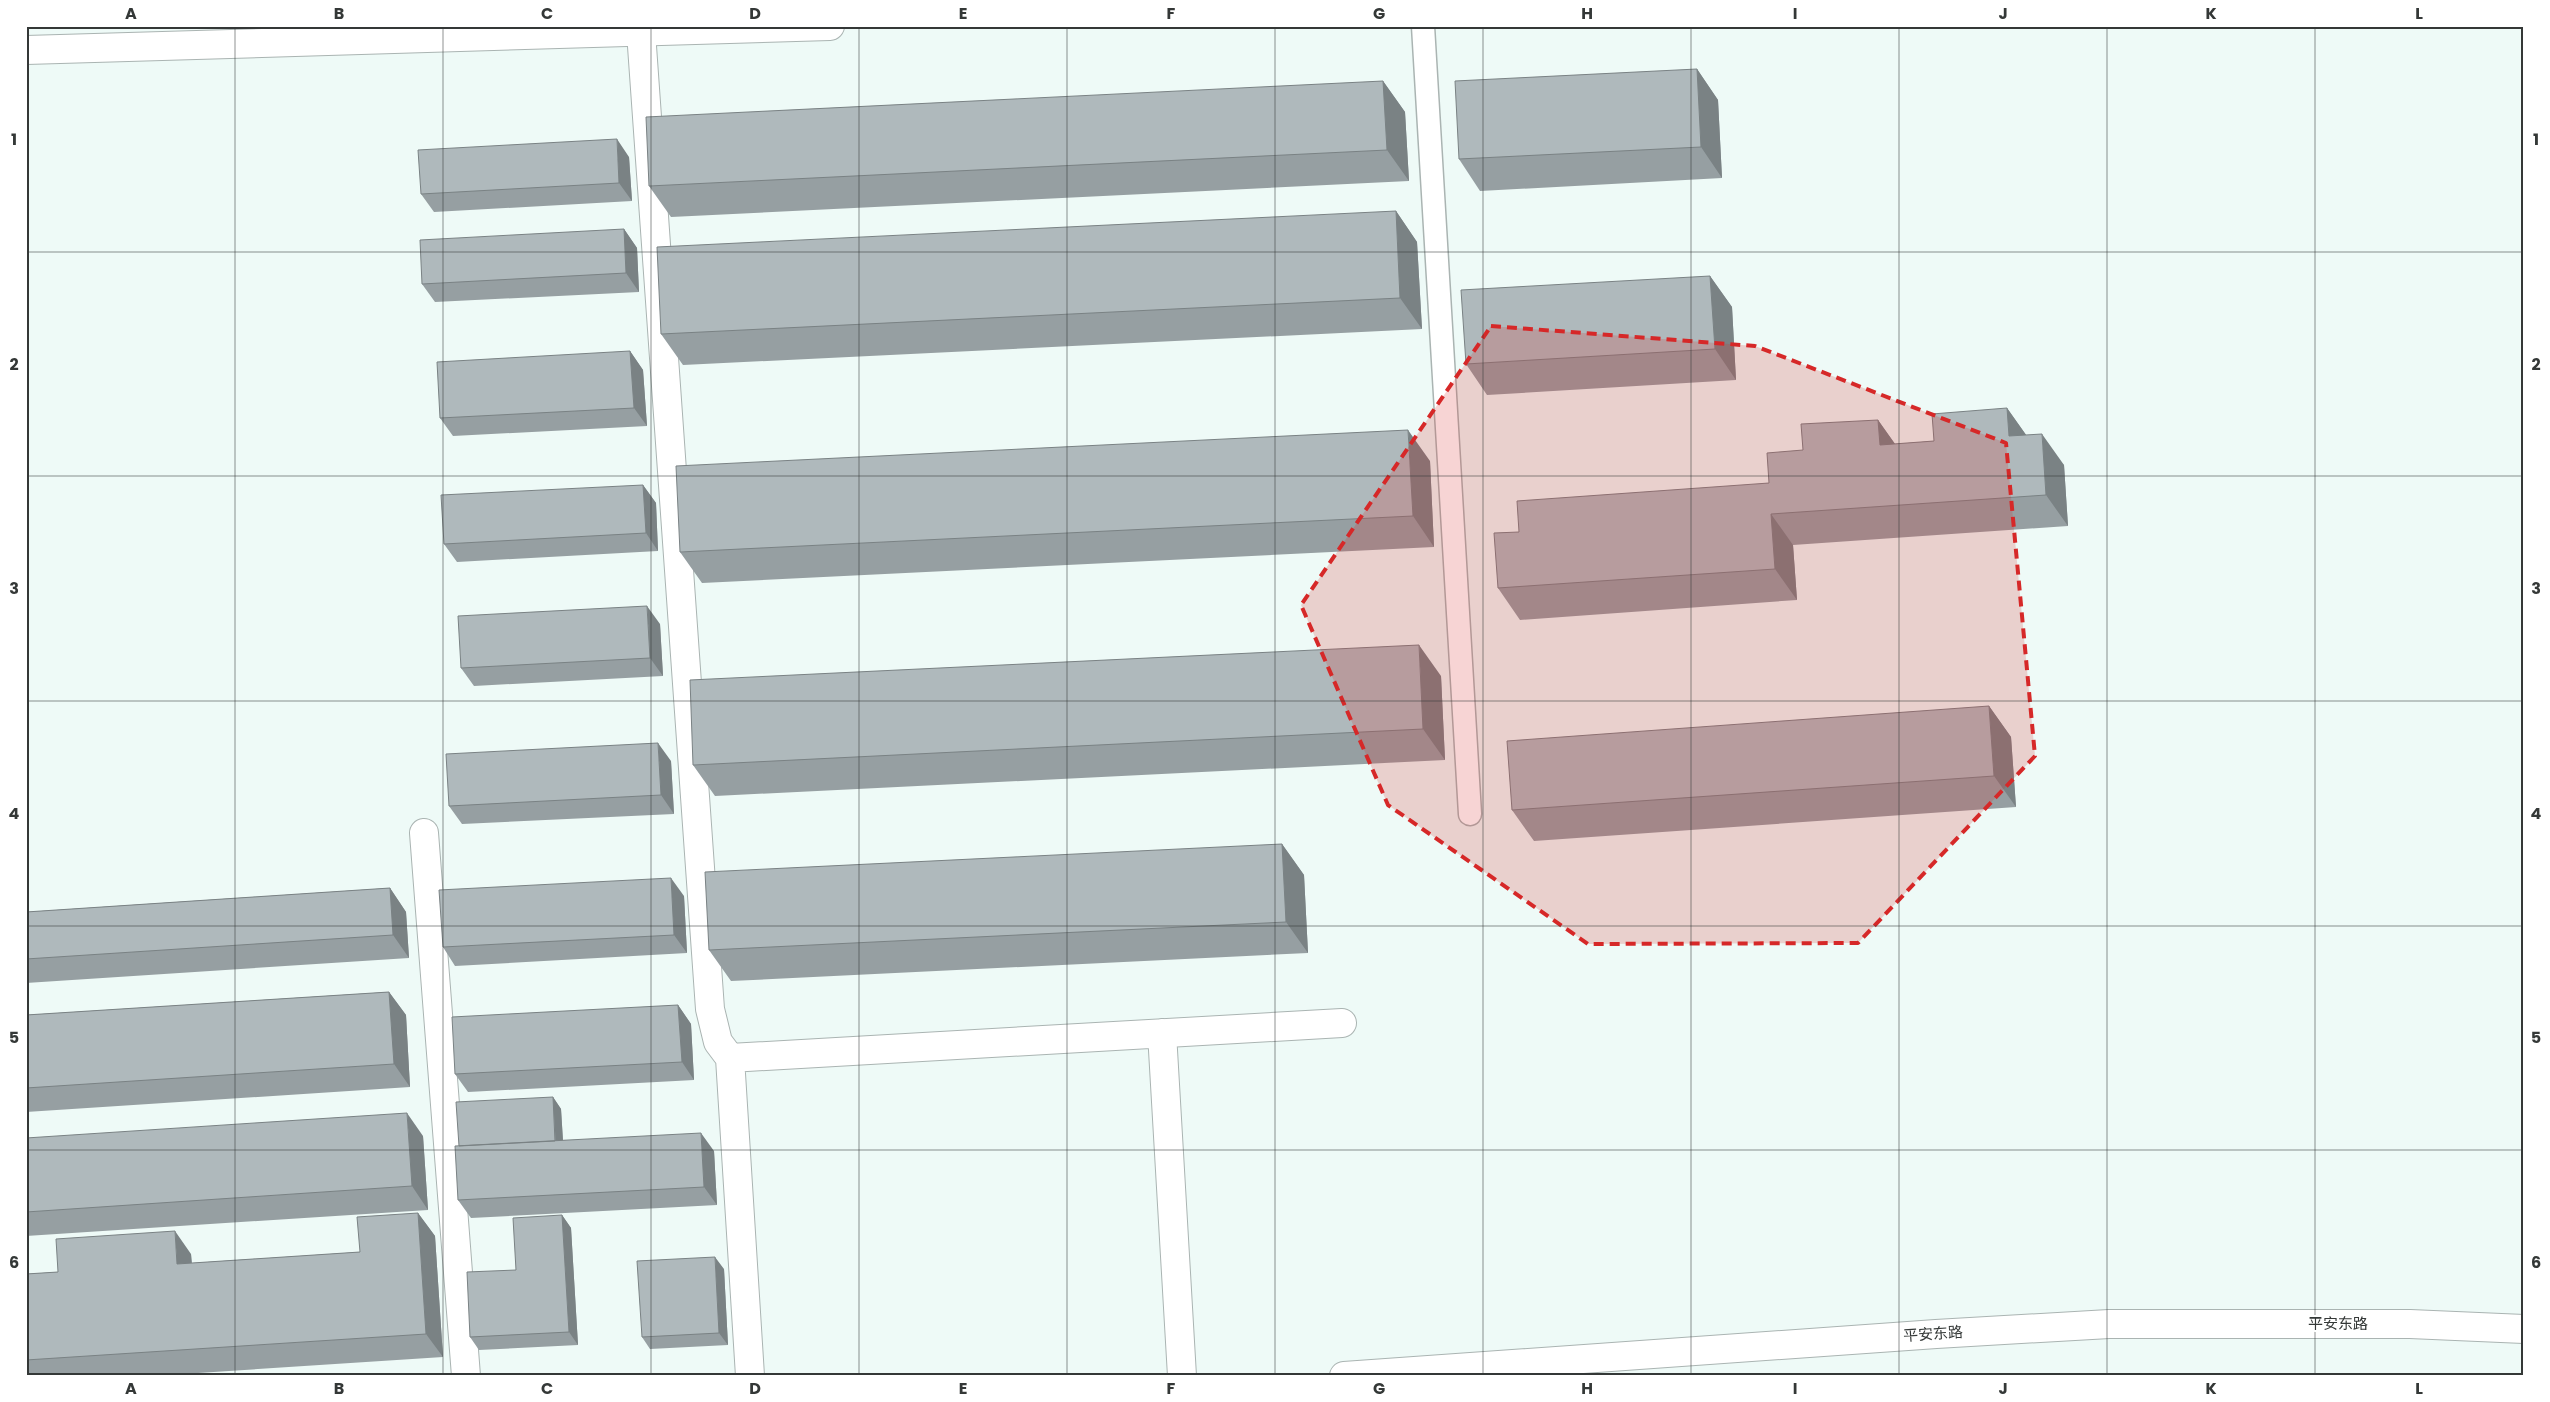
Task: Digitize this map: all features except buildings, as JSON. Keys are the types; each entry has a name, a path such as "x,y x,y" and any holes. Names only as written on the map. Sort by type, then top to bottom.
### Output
{"street":[{"path":"26,50 830,26"},
{"path":"642,32 710,1009 718,1042 730,1058 750,1376"},
{"path":"424,833 466,1376"},
{"path":"730,1058 1342,1023"},
{"path":"1162,1033 1182,1376"},
{"name":"平安东路","path":"1344,1376 1936,1334 2109,1324 2410,1324 2524,1329"}],"lane":[{"path":"1424,26 1470,814"}],"highlighted area":[{"path":"1491,326 1755,346 2006,443 2035,756 1858,943 1588,944 1388,805 1301,605"}]}
